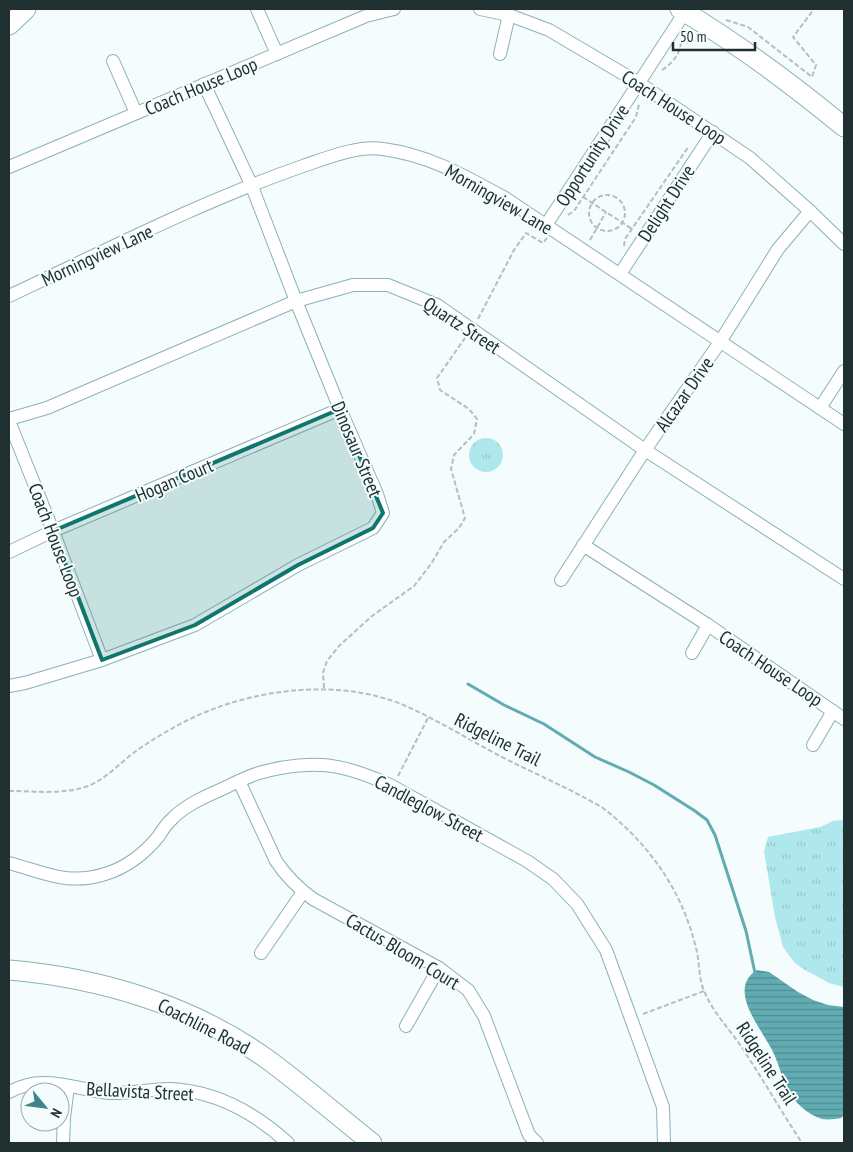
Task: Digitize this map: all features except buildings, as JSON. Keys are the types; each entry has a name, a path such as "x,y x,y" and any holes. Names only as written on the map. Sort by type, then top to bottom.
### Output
{"main road":[{"path":"684,10 746,51 803,93 844,127"},
{"name":"Coachline Road","path":"9,970 64,977 118,989 195,1018 247,1046 271,1062 372,1143"}],"street":[{"path":"257,9 277,54"},
{"name":"Coach House Loop","path":"9,167 366,16 394,9"},
{"name":"Coach House Loop","path":"480,9 509,15 549,30 639,83 750,158 844,244"},
{"name":"Opportunity Drive","path":"546,225 639,83 684,10"},
{"path":"500,54 509,15"},
{"path":"113,61 136,113"},
{"name":"Dinosaur Street","path":"9,686 102,660 196,625 298,565 372,528 383,513 377,494 296,301 251,184 204,84"},
{"name":"Delight Drive","path":"620,274 713,132"},
{"name":"Morningview Lane","path":"9,296 251,184 345,152 381,148 418,156 451,168 505,198 844,424"},
{"name":"Alcazar Drive","path":"561,580 645,450 720,342 778,249 810,211"},
{"name":"Quartz Street","path":"9,420 47,408 296,301 353,285 388,284 436,305 645,450 844,579"},
{"path":"820,408 844,371"},
{"name":"Hogan Court","path":"9,552 53,531 340,409"},
{"name":"Coach House Loop","path":"9,420 102,660"},
{"name":"Coach House Loop","path":"583,546 708,625 844,719"},
{"name":"Coach House Loop","path":"692,653 708,625"},
{"name":"Coach House Loop","path":"812,745 834,711"},
{"name":"Candleglow Street","path":"9,862 47,875 67,878 105,874 125,865 144,852 182,810 258,773 286,767 315,766 338,767 374,778 392,786 527,861 553,879 577,904 602,944 631,1018 663,1107 664,1143"},
{"name":"Cactus Bloom Court","path":"239,781 276,861 284,873 303,892 439,968 468,990 484,1016 529,1135 537,1143"},
{"path":"261,953 303,892"},
{"path":"406,1026 439,968"},
{"name":"Bellavista Street","path":"70,1086 110,1093 169,1089 195,1092 218,1098 246,1110 271,1127 288,1143"}],"path":[{"path":"719,18 748,27 812,77 816,65 793,37 814,9"},
{"path":"623,250 624,242 632,229 681,155 692,144"},
{"path":"604,196 616,199 624,209 622,223 610,231 597,228 590,219 592,203 598,197 604,196"},
{"path":"583,197 632,229"},
{"path":"590,240 606,212"},
{"path":"585,236 596,243"},
{"name":"Ridgeline Trail","path":"9,791 45,792 72,790 86,786 104,777 138,750 190,719 242,700 271,694 324,689 372,695 397,703 579,794 603,808 623,824 648,849 669,879 684,911 696,949 704,991 802,1143"},
{"path":"392,786 428,718"},
{"path":"631,1018 704,991"}],"highlighted area":[{"path":"340,409 383,513 373,528 298,565 195,625 102,660 53,531"}],"green space":[{"path":"486,438 498,443 503,455 498,467 486,472 474,467 469,455 474,443"},
{"path":"844,820 844,987 829,983 805,970 795,963 783,947 775,917 764,851 768,837 820,827 833,821"}],"shaded area":[{"path":"757,970 769,972 813,1000 828,1005 844,1007 844,1115 841,1118 824,1119 817,1117 798,1103 788,1090 774,1054 756,1023 746,999 745,988 748,978"}],"waterway":[{"path":"468,684 504,705 544,724 595,757 654,785 707,820 715,835 746,931 755,973"}]}
